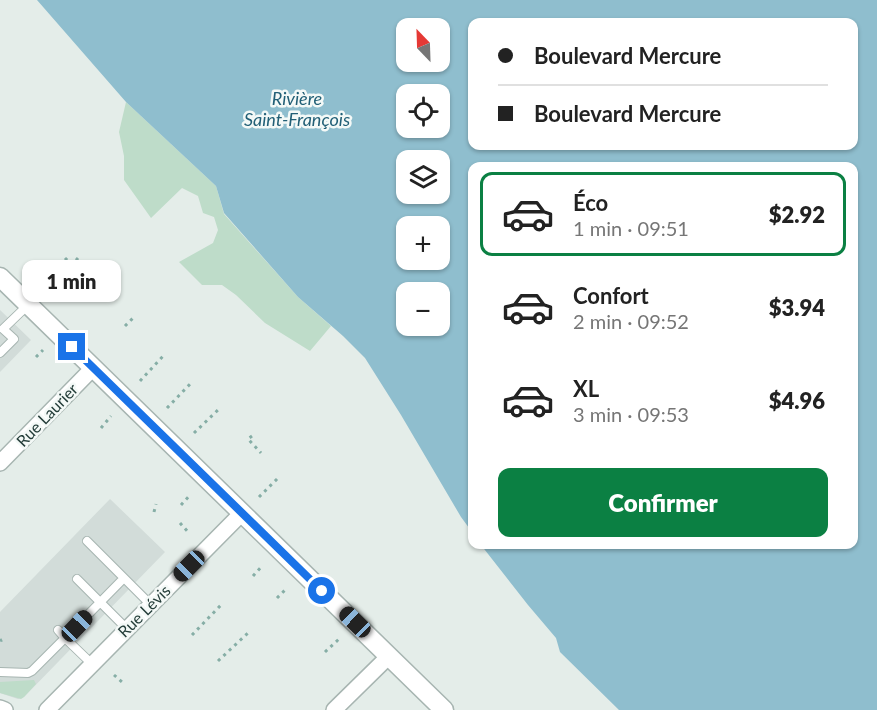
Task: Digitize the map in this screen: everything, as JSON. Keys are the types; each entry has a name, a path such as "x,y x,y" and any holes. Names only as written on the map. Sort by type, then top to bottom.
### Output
{"street":[{"path":"0,277 444,710"},
{"name":"Rue Laurier","path":"0,463 93,368"},
{"name":"Rue Lévis","path":"46,710 242,513"},
{"path":"340,708 389,656"},
{"path":"0,708 5,710"}],"lane":[{"path":"0,353 14,339 3,329 28,305"},
{"path":"87,541 151,605"},
{"path":"0,672 28,673 32,671 124,578"},
{"path":"77,579 127,629"},
{"path":"58,630 92,664"}],"path":[{"path":"65,258 84,276"},
{"path":"72,265 78,258"},
{"path":"100,284 96,288 103,295"},
{"path":"101,301 107,291"},
{"path":"124,326 134,317"},
{"path":"36,357 43,350"},
{"path":"140,381 165,354"},
{"path":"167,408 193,381"},
{"path":"194,433 220,408"},
{"path":"101,428 111,416"},
{"path":"252,436 248,439 261,453"},
{"path":"259,497 280,476"},
{"path":"180,506 191,494"},
{"path":"154,512 156,504"},
{"path":"180,523 188,532"},
{"path":"253,576 263,565"},
{"path":"277,598 287,588"},
{"path":"192,635 221,605"},
{"path":"218,661 249,632"},
{"path":"0,639 0,646"},
{"path":"325,652 339,639"},
{"path":"114,675 123,683"}],"shaded area":[{"path":"0,310 31,340 0,372"},
{"path":"110,499 165,552 24,697 18,699 0,693 0,612"}],"green space":[{"path":"126,102 216,186 224,214 298,297 331,326 310,351 265,323 222,285 202,285 179,262 213,243 218,230 214,217 203,213 198,196 182,188 151,218 124,180 124,156 119,132"},
{"path":"34,680 36,684 21,699 0,693 0,682"}],"water":[{"name":"Rivière Saint-François","path":"37,0 877,0 877,710 619,710 560,652 556,638 484,549 858,549 858,162 468,162 468,527 365,358 298,297 224,213 216,186 126,102"}],"route":[{"path":"72,347 322,591"}]}
